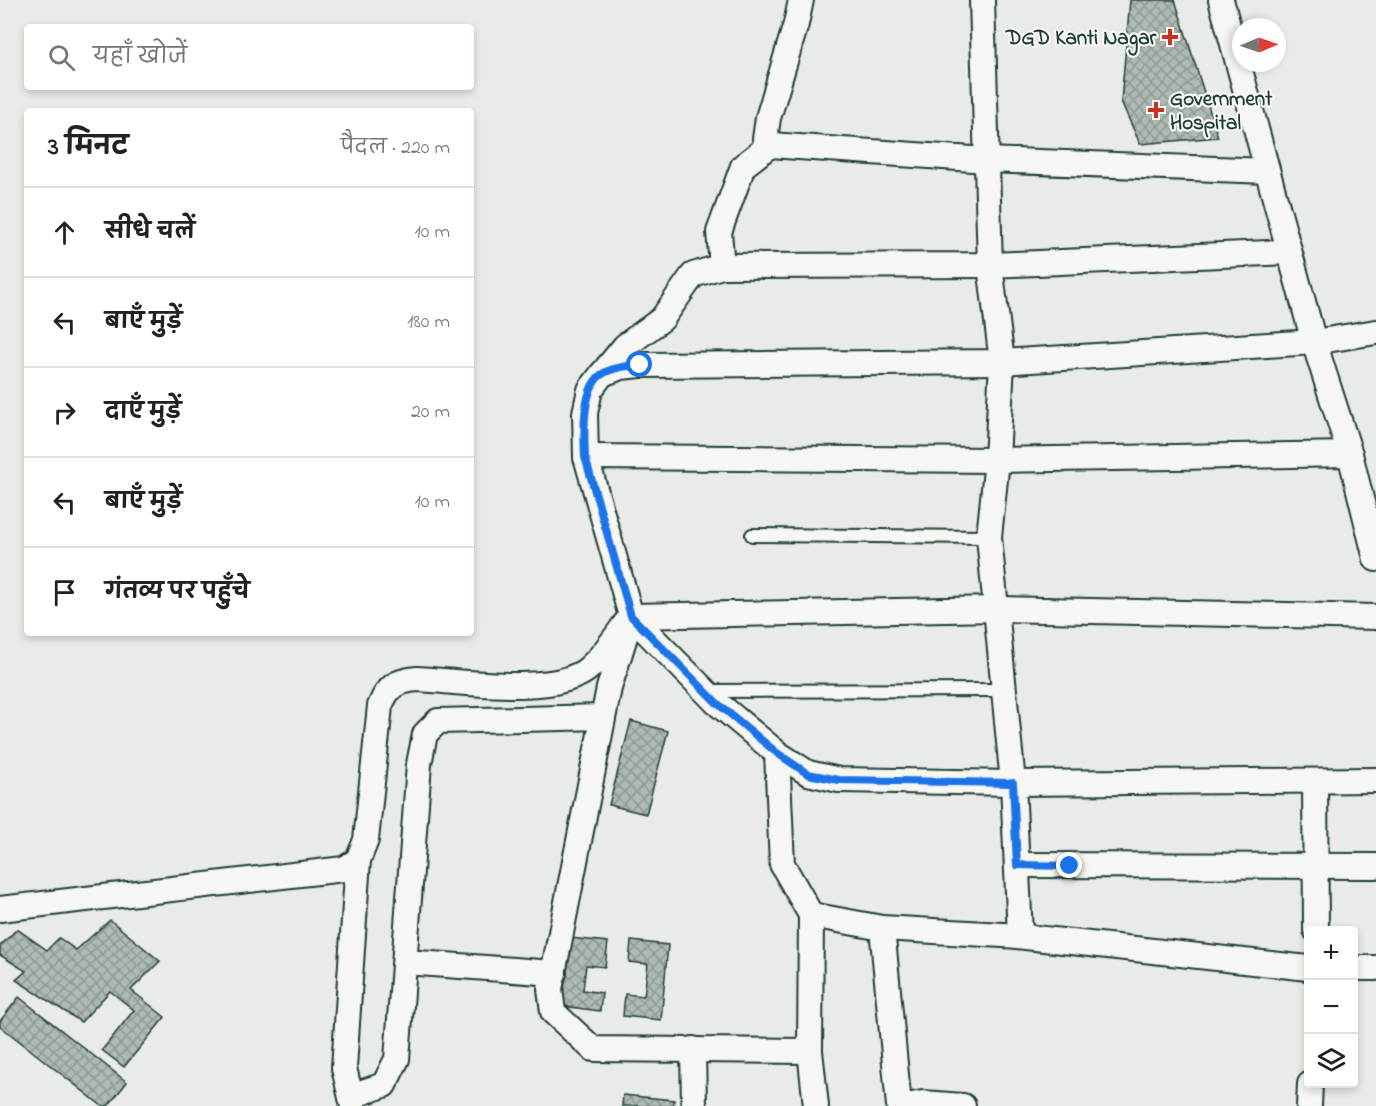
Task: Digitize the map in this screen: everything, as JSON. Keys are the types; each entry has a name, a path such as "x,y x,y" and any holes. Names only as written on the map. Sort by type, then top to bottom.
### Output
{"street":[{"path":"770,145 765,139 768,117 801,0"},
{"path":"982,0 990,265 1002,362 997,460 989,537 998,609 1013,783 1020,936 1017,936"},
{"path":"1221,0 1314,342 1350,454 1376,559"},
{"path":"722,266 719,232 743,166 770,145 987,160 1267,171"},
{"path":"1289,252 990,265 722,266 693,275 662,319 625,346 602,374 591,390 585,412 585,457 631,616 705,691 777,753 808,774 839,780 1013,783 1376,780"},
{"path":"602,374 621,367 640,365 1002,362 1314,342 1376,332"},
{"path":"585,457 997,460 1350,454"},
{"path":"631,616 998,609 1376,616"},
{"path":"631,616 609,688 603,717 550,990 553,1012 593,1049 810,1052"},
{"path":"603,717 438,722 425,734 419,764 397,1059 384,1085 352,1101 344,1068 358,860 366,840 380,706 387,690 399,681 417,679 541,686 566,681 590,668 631,616"},
{"path":"777,753 782,864 811,915 810,1052 816,1106"},
{"path":"1315,781 1316,926"},
{"path":"0,909 321,873 344,869 358,860"},
{"path":"1017,865 1376,866"},
{"path":"811,915 882,928 1017,936 1304,968"},
{"path":"882,928 899,1106"},
{"path":"405,962 554,973"},
{"path":"1358,968 1376,968"},
{"path":"693,1049 694,1106"},
{"path":"1309,1106 1310,1088"},
{"path":"906,1106 923,1102 963,1106"}],"lane":[{"path":"752,535 989,537"},
{"path":"705,691 1005,690"}],"building":[{"path":"1130,0 1175,0 1218,137 1140,144 1121,101"},
{"path":"631,721 668,731 646,814 609,805"},
{"path":"110,920 160,961 131,990 165,1017 124,1067 102,1050 134,1010 110,991 81,1022 16,980 26,971 0,955 0,946 17,929 47,950 59,938 76,950"},
{"path":"570,938 608,942 605,967 586,965 583,990 602,993 600,1011 562,1006"},
{"path":"631,941 668,945 661,1020 623,1016 625,994 644,996 648,964 629,962"},
{"path":"19,997 127,1082 108,1106 102,1106 0,1026 0,1021"},
{"path":"623,1095 674,1100 673,1106 622,1106"}],"place":[{"name":"DGD Kanti Nagar","path":"1170,37"},
{"name":"Government Hospital","path":"1156,110"}],"route":[{"path":"640,365 621,367 602,374 591,390 585,412 584,435 585,457 631,616 717,703 777,753 808,774 839,780 1013,783 1017,865 1070,866"}]}
